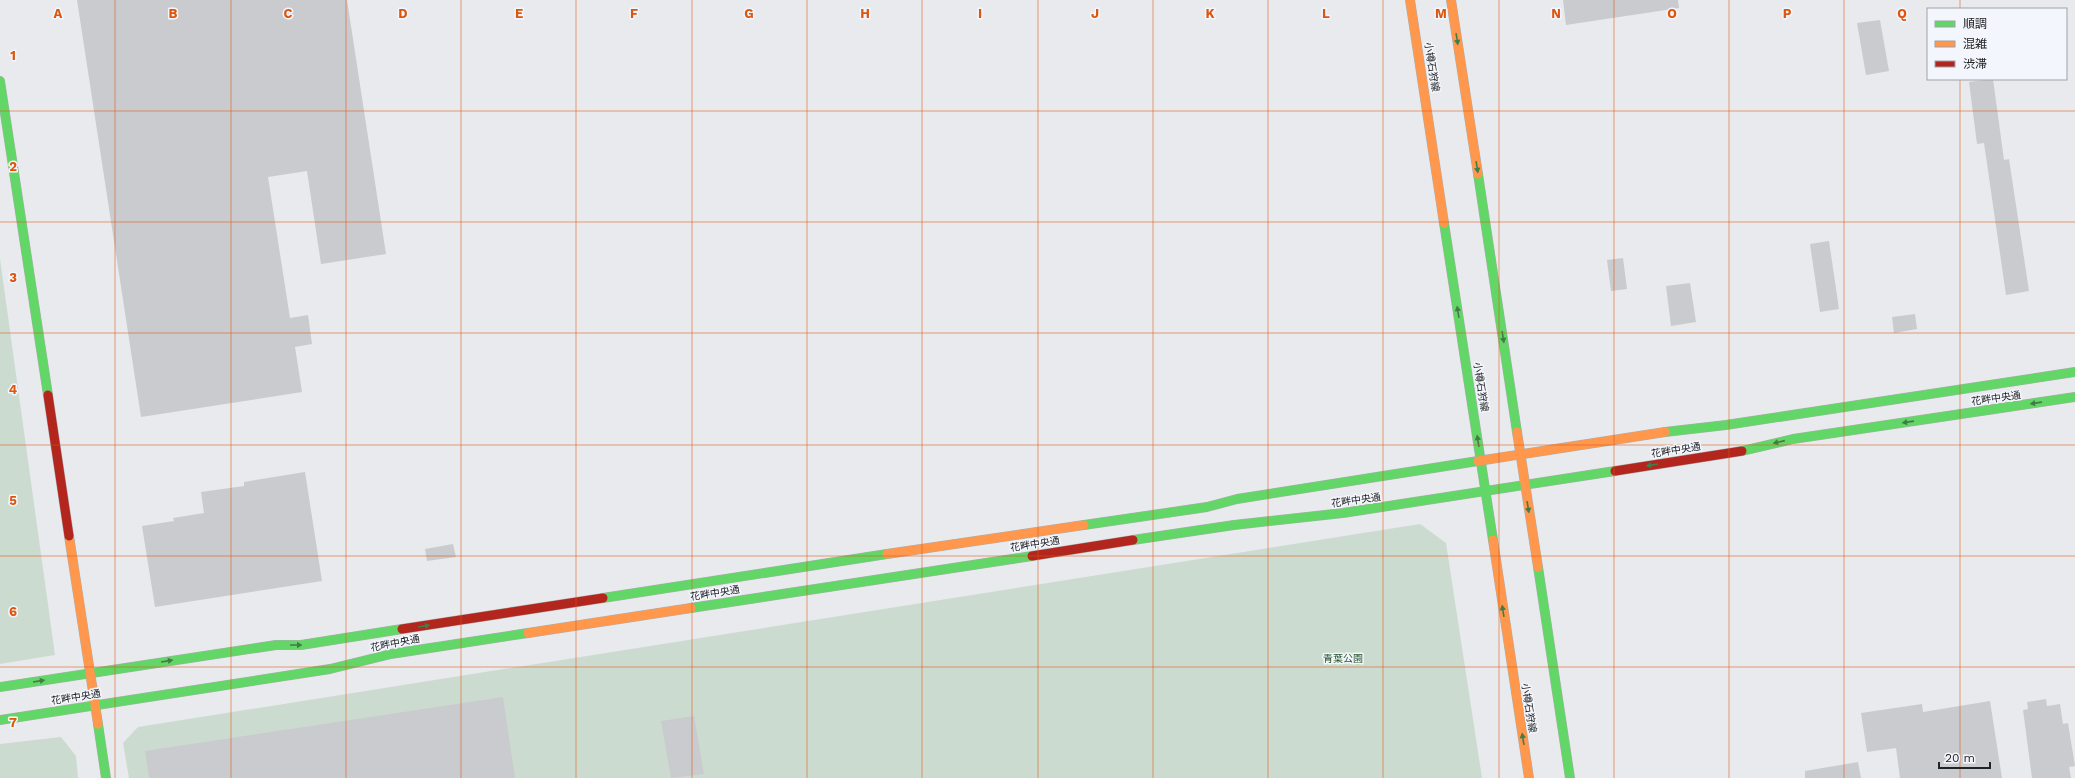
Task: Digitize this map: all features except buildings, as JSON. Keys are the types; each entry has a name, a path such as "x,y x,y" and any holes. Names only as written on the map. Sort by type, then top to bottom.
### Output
{"street":[{"name":"小樽石狩線","path":"1410,0 1529,778"},
{"path":"1451,0 1524,486 1570,778"},
{"path":"0,81 106,778"},
{"name":"花畔中央通","path":"0,687 276,645 301,645 909,551 1207,507 1237,499 1520,454 1698,427 1734,424 2075,372"},
{"name":"花畔中央通","path":"0,720 330,669 391,654 1234,525 1343,513 1485,492 1742,451 1793,439 2075,397"}],"green space":[{"path":"0,259 55,655 0,664"},
{"name":"青葉公園","path":"1420,524 1446,543 1482,778 129,778 123,743 138,727"},
{"path":"61,737 76,756 78,778 0,778 0,744"}],"traffic: fast":[{"path":"0,81 48,395"},
{"path":"1478,174 1517,432"},
{"path":"1444,223 1493,540"},
{"path":"1665,432 1726,425 2075,372"},
{"path":"1742,451 1793,439 2075,397"},
{"path":"1084,525 1207,507 1237,499 1478,461"},
{"path":"1133,540 1234,525 1343,513 1615,471"},
{"path":"603,598 887,554"},
{"path":"691,608 1032,556"},
{"path":"1538,567 1570,778"},
{"path":"0,687 276,645 301,645 402,629"},
{"path":"0,720 330,669 391,654 528,633"},
{"path":"98,724 106,778"}],"traffic: slow":[{"path":"1410,0 1444,223"},
{"path":"1451,0 1478,174"},
{"path":"1517,432 1538,567"},
{"path":"1478,461 1665,432"},
{"path":"887,554 1084,525"},
{"path":"69,536 98,724"},
{"path":"1493,540 1529,778"},
{"path":"528,633 691,608"}],"traffic: jam":[{"path":"48,395 69,536"},
{"path":"1615,471 1742,451"},
{"path":"1032,556 1133,540"},
{"path":"402,629 603,598"}]}
